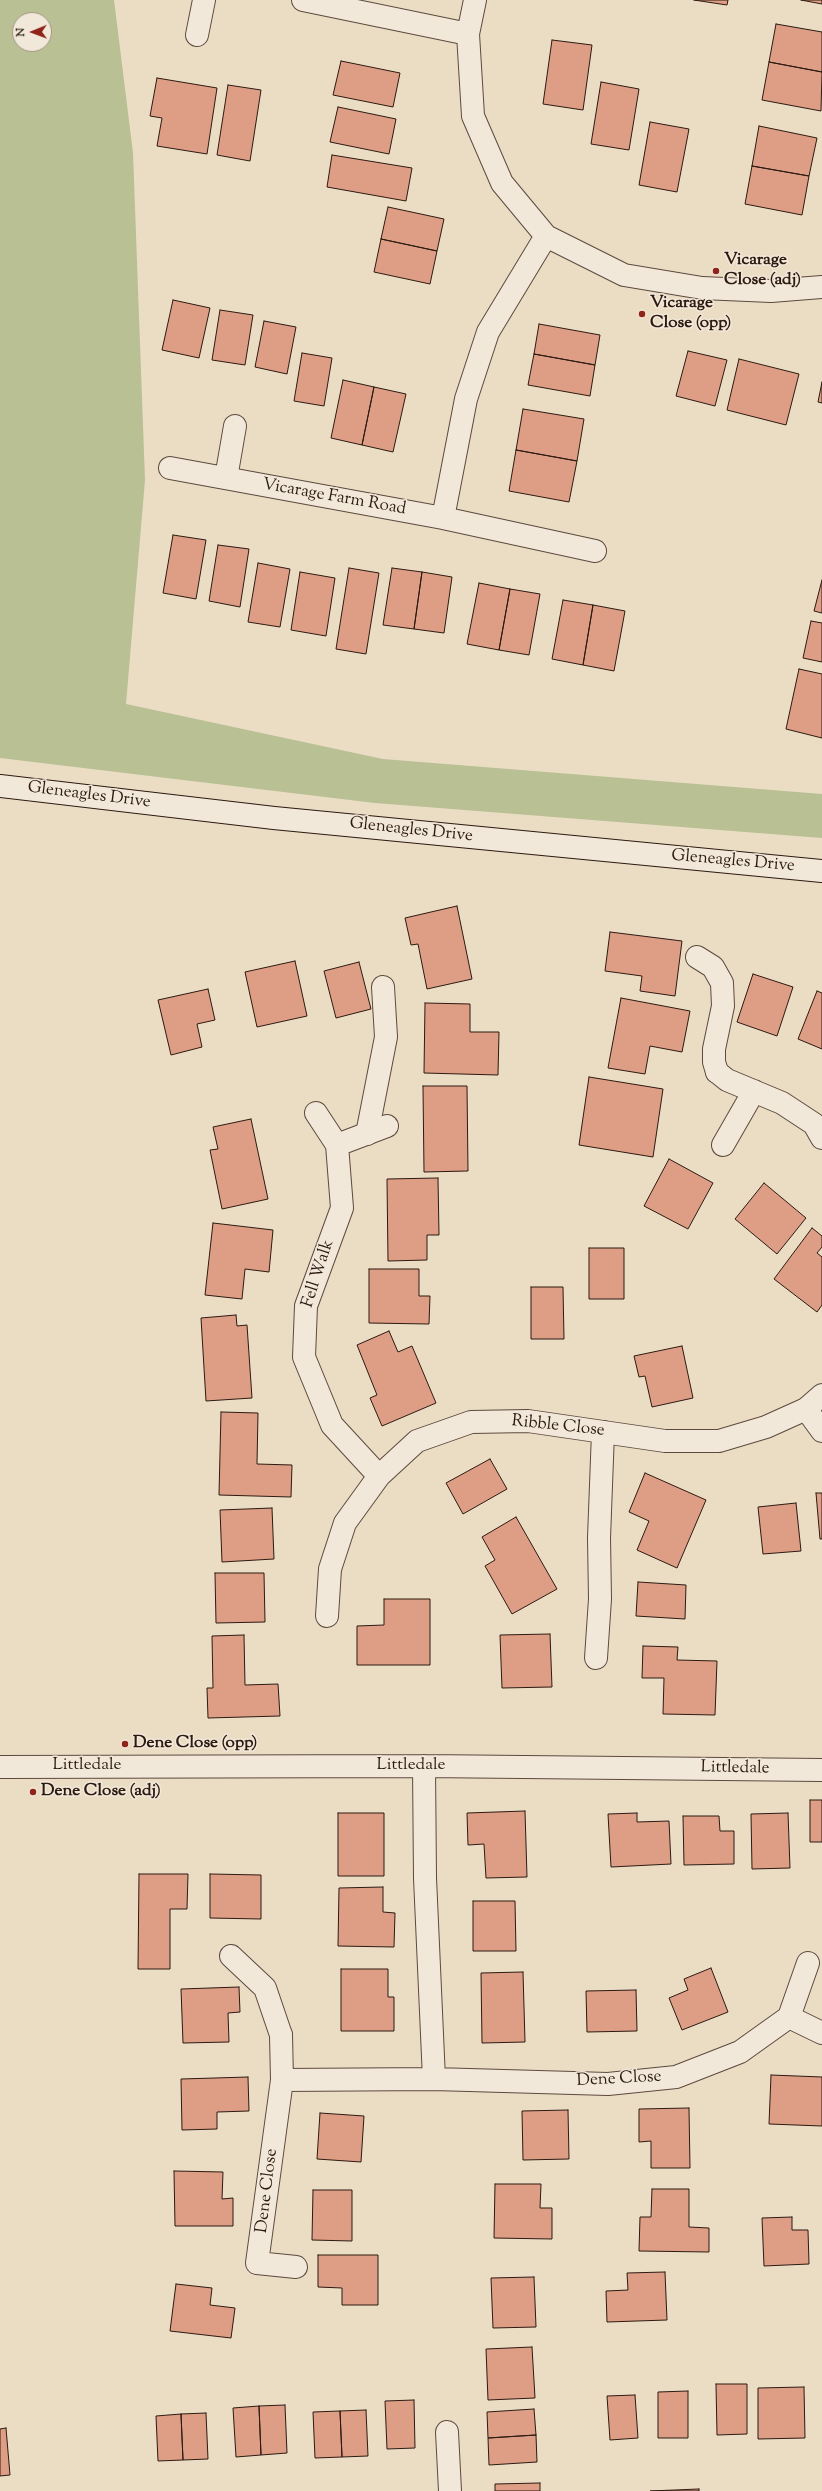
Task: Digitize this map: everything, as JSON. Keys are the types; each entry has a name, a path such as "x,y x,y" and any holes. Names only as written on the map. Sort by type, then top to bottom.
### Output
{"street":[{"path":"197,35 204,0"},
{"path":"303,0 468,34"},
{"path":"475,0 468,34 473,116 502,183 546,236 624,275 702,288 771,291 822,287"},
{"path":"443,518 466,399 488,332 546,236"},
{"path":"226,478 236,426"},
{"name":"Vicarage Farm Road","path":"170,468 443,518 595,551"},
{"name":"Gleneagles Drive","path":"0,786 274,818 822,871"},
{"path":"698,957 713,967 722,983 723,1006 714,1050 714,1062 717,1072 727,1080 782,1103 814,1124 822,1138"},
{"path":"367,1134 386,1037 383,987"},
{"path":"723,1145 754,1091"},
{"name":"Fell Walk","path":"316,1113 337,1146 342,1208 306,1306 304,1357 332,1425 379,1476"},
{"path":"337,1146 387,1126"},
{"name":"Ribble Close","path":"327,1616 330,1569 345,1523 379,1476 417,1442 471,1422 528,1421 665,1441 719,1441 766,1427 806,1409 822,1394"},
{"path":"806,1409 822,1430"},
{"path":"596,1658 600,1599 599,1538 603,1432"},
{"path":"424,1766 425,1878 434,2078"},
{"name":"Littledale","path":"0,1767 424,1766 822,1770"},
{"name":"Dene Close","path":"231,1956 265,1988 281,2035 282,2080 257,2264 296,2267"},
{"path":"808,1964 789,2017 822,2033"},
{"name":"Dene Close","path":"282,2080 434,2078 608,2084 676,2077 740,2052 789,2017"},
{"path":"447,2432 450,2491"}],"green space":[{"path":"0,0 114,0 133,153 145,480 126,704 383,759 822,794 822,838 375,803 0,758"}],"building":[{"path":"694,0 728,0 727,5"},
{"path":"801,0 822,0 822,4"},
{"path":"776,24 822,32 822,72 769,62"},
{"path":"552,40 592,45 583,110 543,104"},
{"path":"341,61 400,73 393,107 333,95"},
{"path":"769,62 822,72 821,111 762,100"},
{"path":"157,78 217,88 207,154 157,146 162,118 150,116"},
{"path":"601,82 639,89 629,150 591,144"},
{"path":"228,85 261,90 250,161 217,155"},
{"path":"338,107 396,119 389,154 330,142"},
{"path":"650,122 689,129 677,192 639,185"},
{"path":"759,126 817,138 809,176 752,166"},
{"path":"332,155 412,168 406,201 327,187"},
{"path":"752,166 809,176 802,215 745,204"},
{"path":"388,207 444,219 437,251 381,239"},
{"path":"381,239 437,251 430,284 374,272"},
{"path":"173,300 210,308 199,358 162,350"},
{"path":"220,310 253,315 245,365 212,360"},
{"path":"264,321 296,327 287,374 255,367"},
{"path":"539,324 600,335 595,365 534,354"},
{"path":"688,351 727,360 715,406 676,396"},
{"path":"302,353 332,358 324,406 294,401"},
{"path":"534,354 595,365 590,396 528,385"},
{"path":"739,359 799,374 786,425 727,410"},
{"path":"343,380 374,387 362,445 331,438"},
{"path":"822,382 822,403 818,402"},
{"path":"374,387 406,394 393,452 362,445"},
{"path":"523,409 584,419 577,461 516,450"},
{"path":"516,450 577,461 569,502 509,491"},
{"path":"173,535 206,540 196,599 163,593"},
{"path":"218,545 249,549 240,607 209,601"},
{"path":"258,563 290,569 280,627 248,622"},
{"path":"349,568 379,573 366,654 336,649"},
{"path":"392,568 422,572 414,629 383,625"},
{"path":"300,572 335,578 326,636 291,630"},
{"path":"422,572 452,577 444,633 414,629"},
{"path":"822,580 822,613 814,611"},
{"path":"479,583 510,589 499,650 467,644"},
{"path":"510,589 540,594 529,655 499,650"},
{"path":"563,600 593,605 583,665 552,659"},
{"path":"593,605 625,611 614,671 583,665"},
{"path":"811,621 822,623 822,662 803,658"},
{"path":"799,669 822,674 822,738 786,729"},
{"path":"457,906 472,979 427,989 418,944 411,945 405,918"},
{"path":"610,932 682,941 675,996 640,991 642,976 605,971"},
{"path":"295,961 307,1016 257,1027 245,972"},
{"path":"359,962 371,1009 336,1018 324,971"},
{"path":"753,974 793,987 777,1036 737,1022"},
{"path":"208,989 215,1020 197,1024 202,1047 171,1055 158,1000"},
{"path":"817,991 822,993 822,1049 798,1039"},
{"path":"621,998 690,1011 682,1052 650,1046 645,1074 608,1068"},
{"path":"425,1003 470,1004 470,1032 499,1032 498,1075 424,1073"},
{"path":"589,1077 663,1089 653,1157 579,1145"},
{"path":"423,1086 467,1086 468,1171 424,1172"},
{"path":"251,1119 268,1199 222,1209 210,1150 218,1149 213,1127"},
{"path":"669,1159 713,1183 688,1229 644,1206"},
{"path":"438,1178 439,1235 427,1235 427,1260 388,1261 387,1179"},
{"path":"764,1183 806,1218 777,1254 735,1219"},
{"path":"213,1223 273,1230 269,1272 245,1269 242,1299 205,1295"},
{"path":"812,1228 822,1236 822,1247 817,1253 822,1257 822,1305 817,1312 774,1279"},
{"path":"589,1248 624,1248 624,1299 589,1299"},
{"path":"369,1269 419,1269 419,1296 430,1296 429,1324 369,1323"},
{"path":"531,1287 563,1287 564,1339 531,1339"},
{"path":"236,1315 237,1326 247,1325 252,1398 206,1401 201,1318"},
{"path":"389,1331 398,1352 412,1346 436,1403 382,1426 370,1398 377,1395 357,1345"},
{"path":"682,1346 693,1398 652,1407 645,1376 639,1377 634,1356"},
{"path":"221,1412 258,1413 257,1464 292,1465 291,1497 219,1495"},
{"path":"490,1459 507,1489 463,1514 446,1483"},
{"path":"645,1473 706,1500 677,1568 637,1550 649,1521 629,1512"},
{"path":"816,1493 822,1493 822,1539 820,1539"},
{"path":"796,1503 801,1551 763,1554 758,1507"},
{"path":"272,1508 274,1559 222,1562 220,1510"},
{"path":"516,1517 557,1589 512,1614 485,1566 495,1560 482,1537"},
{"path":"215,1573 264,1573 265,1622 216,1623"},
{"path":"638,1582 686,1585 685,1619 636,1616"},
{"path":"384,1599 430,1599 430,1665 357,1665 357,1626 384,1625"},
{"path":"550,1634 552,1687 502,1688 500,1635"},
{"path":"244,1635 245,1685 278,1684 280,1716 208,1718 207,1688 213,1688 212,1636"},
{"path":"643,1646 678,1647 677,1660 717,1661 715,1715 663,1714 664,1678 642,1678"},
{"path":"810,1800 822,1800 822,1842 810,1842"},
{"path":"525,1811 527,1877 486,1878 484,1844 468,1845 467,1813"},
{"path":"338,1813 384,1813 384,1876 338,1876"},
{"path":"637,1813 637,1822 669,1821 671,1864 611,1867 608,1814"},
{"path":"788,1813 790,1868 752,1869 751,1814"},
{"path":"683,1816 719,1816 720,1831 734,1831 734,1864 684,1865"},
{"path":"139,1874 188,1874 187,1909 170,1909 170,1969 138,1969"},
{"path":"210,1874 261,1875 261,1919 210,1918"},
{"path":"383,1887 383,1912 395,1913 394,1947 338,1946 339,1888"},
{"path":"473,1901 515,1901 516,1951 473,1951"},
{"path":"711,1968 728,2012 682,2030 669,1998 688,1990 684,1979"},
{"path":"341,1969 388,1969 388,1997 394,1997 394,2031 341,2031"},
{"path":"523,1972 525,2042 482,2043 481,1973"},
{"path":"239,1987 240,2012 228,2013 229,2042 183,2043 181,1989"},
{"path":"636,1990 637,2031 587,2032 586,1991"},
{"path":"771,2075 822,2077 822,2126 769,2124"},
{"path":"248,2077 249,2111 217,2112 217,2129 182,2130 181,2079"},
{"path":"689,2108 690,2168 651,2168 651,2141 639,2142 639,2109"},
{"path":"568,2110 569,2159 523,2160 522,2111"},
{"path":"320,2113 364,2116 361,2162 317,2159"},
{"path":"174,2171 223,2172 222,2199 233,2198 233,2226 175,2226"},
{"path":"495,2184 541,2184 540,2208 552,2208 552,2239 494,2238"},
{"path":"652,2189 689,2189 689,2227 709,2228 709,2252 639,2251 640,2217 651,2217"},
{"path":"313,2190 352,2190 352,2241 312,2240"},
{"path":"792,2217 792,2230 808,2230 809,2264 764,2266 762,2218"},
{"path":"318,2255 378,2255 378,2305 342,2305 342,2288 318,2287"},
{"path":"665,2272 667,2320 607,2322 606,2291 628,2290 627,2273"},
{"path":"534,2277 536,2327 493,2328 491,2278"},
{"path":"176,2284 212,2288 210,2305 235,2308 231,2338 170,2331"},
{"path":"532,2347 535,2398 488,2400 486,2349"},
{"path":"716,2384 747,2384 747,2434 717,2435"},
{"path":"804,2387 805,2438 758,2439 758,2388"},
{"path":"688,2391 688,2438 658,2438 658,2392"},
{"path":"635,2395 638,2438 610,2440 607,2396"},
{"path":"414,2400 415,2448 387,2449 385,2401"},
{"path":"285,2405 287,2453 261,2455 259,2406"},
{"path":"259,2406 261,2455 236,2457 233,2408"},
{"path":"534,2409 536,2435 488,2438 487,2412"},
{"path":"366,2410 368,2456 342,2457 340,2411"},
{"path":"340,2411 342,2457 315,2458 313,2412"},
{"path":"206,2413 208,2459 183,2460 181,2414"},
{"path":"181,2414 183,2460 158,2461 156,2416"},
{"path":"6,2428 10,2475 0,2476 0,2429"},
{"path":"536,2435 537,2462 489,2465 488,2438"},
{"path":"540,2483 540,2491 495,2491 495,2484"},
{"path":"699,2489 699,2491 650,2491"}],"place":[{"name":"Vicarage Close (adj)","path":"716,271"},
{"name":"Vicarage Close (opp)","path":"642,314"},
{"name":"Dene Close (opp)","path":"125,1744"},
{"name":"Dene Close (adj)","path":"33,1792"}]}
